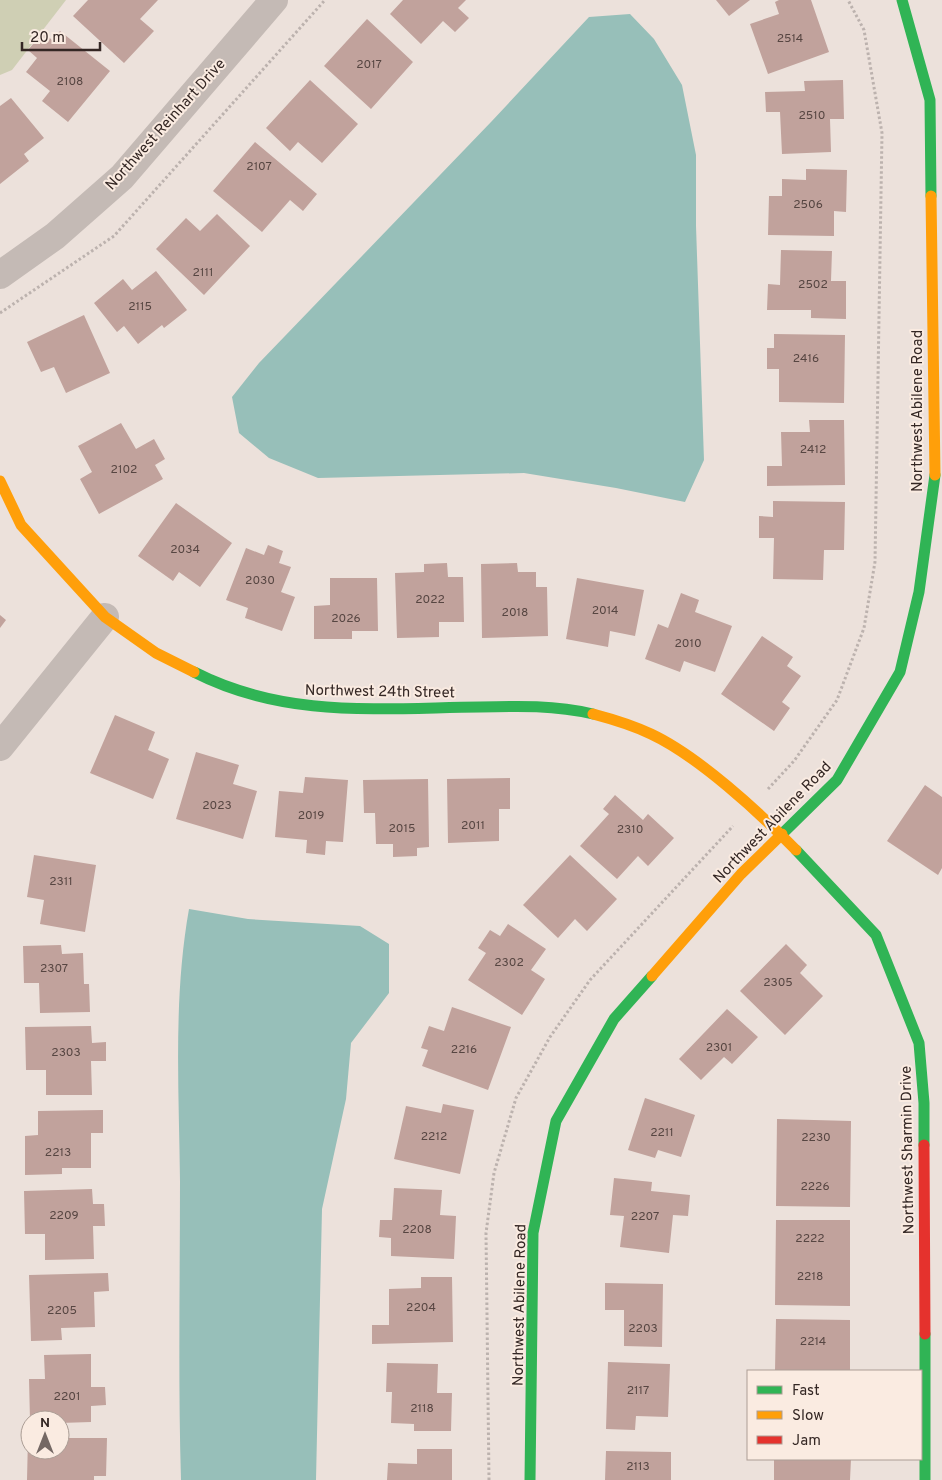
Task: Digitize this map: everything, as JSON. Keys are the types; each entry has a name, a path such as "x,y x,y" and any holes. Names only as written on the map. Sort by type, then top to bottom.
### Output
{"street":[{"name":"Northwest Reinhart Drive","path":"0,275 55,236 122,177 274,0"},
{"name":"Northwest Abilene Road","path":"530,1480 533,1232 556,1122 614,1019 741,874 837,780 900,672 919,592 935,477 930,100 902,0"},
{"name":"Northwest 24th Street","path":"0,481 21,525 105,617 156,653 215,683 261,698 294,705 329,709 539,706 576,710 611,719 651,734 685,754 709,772 781,835"},
{"path":"0,747 105,617"},
{"name":"Northwest Sharmin Drive","path":"781,835 876,935 919,1043 924,1103 925,1480"}],"green space":[{"path":"0,0 66,0 12,70 0,75"}],"water":[{"path":"630,14 654,39 682,85 696,155 696,226 704,460 685,502 616,488 524,473 318,478 269,458 239,433 232,397 259,363 491,122 589,17"},
{"path":"189,909 248,919 360,926 389,944 389,993 351,1043 346,1099 322,1209 316,1480 181,1480 178,1045 181,977"}],"building":[{"path":"88,0 158,0 140,19 154,31 124,63 73,16"},
{"path":"403,0 466,0 458,8 469,18 455,32 443,21 421,44 390,14"},
{"path":"716,0 750,0 729,16"},
{"path":"779,0 811,0 829,52 768,74 750,24 779,14 775,2"},
{"path":"367,19 413,62 371,109 324,66"},
{"path":"60,31 110,71 68,122 42,101 50,91 26,72 37,58 28,50 43,32 52,40"},
{"path":"310,80 358,124 322,163 298,142 290,151 266,128"},
{"path":"843,80 844,119 830,119 831,152 782,154 780,112 766,112 765,92 805,91 804,81"},
{"path":"11,98 44,138 24,154 29,161 0,184 0,106"},
{"path":"255,142 317,194 303,211 290,200 262,232 213,191"},
{"path":"806,169 847,170 846,212 834,211 834,236 768,235 769,196 782,196 782,179 806,180"},
{"path":"217,214 250,246 204,295 156,249 186,218 200,231"},
{"path":"781,250 832,251 831,281 846,281 846,319 811,318 811,310 767,310 768,284 780,285"},
{"path":"156,271 187,310 164,328 162,325 138,344 124,326 117,332 94,303 123,279 132,290"},
{"path":"84,315 110,373 66,393 54,367 41,372 27,342"},
{"path":"774,334 845,335 844,403 779,402 779,369 767,369 767,348 774,348"},
{"path":"809,420 844,420 845,485 767,486 767,466 782,466 781,432 810,432"},
{"path":"121,423 136,449 154,439 165,459 155,465 163,479 99,514 80,479 92,472 78,446"},
{"path":"773,501 845,502 844,550 824,550 823,580 773,579 774,538 759,538 759,516 773,517"},
{"path":"176,503 232,543 200,587 179,572 173,581 138,556"},
{"path":"268,545 283,551 279,563 291,567 281,592 295,597 282,631 245,618 248,608 226,600 246,548 264,555"},
{"path":"447,563 448,577 463,577 464,622 439,622 439,637 397,638 395,573 424,572 424,564"},
{"path":"517,563 518,572 536,572 536,587 547,587 548,636 482,638 481,564"},
{"path":"330,578 377,578 378,631 352,631 352,639 314,639 314,606 330,605"},
{"path":"577,578 644,590 635,636 610,631 608,647 566,639"},
{"path":"681,593 699,600 695,612 732,626 715,672 684,661 680,672 645,659 658,624 668,628"},
{"path":"0,615 6,620 0,628"},
{"path":"762,636 793,657 787,666 801,676 782,702 790,708 774,731 721,694"},
{"path":"115,715 155,732 148,750 169,759 153,799 90,773"},
{"path":"196,752 239,765 233,784 257,791 243,839 176,819"},
{"path":"305,777 348,780 343,842 326,841 325,855 306,853 307,840 275,837 279,791 303,793"},
{"path":"510,778 510,809 499,809 499,841 448,843 447,779"},
{"path":"428,779 429,847 417,848 417,856 393,857 393,844 376,844 375,813 364,813 363,780"},
{"path":"925,785 942,797 942,868 938,875 887,841"},
{"path":"615,795 643,820 648,814 674,838 648,866 638,856 617,879 580,846 609,814 603,809"},
{"path":"34,855 96,865 85,932 40,924 44,900 27,897"},
{"path":"570,855 617,899 587,931 575,919 558,938 523,905"},
{"path":"508,924 546,949 531,970 545,979 522,1015 468,980 486,953 478,948 490,930 500,936"},
{"path":"786,944 807,965 800,973 823,996 785,1035 740,991"},
{"path":"61,945 62,954 83,953 84,984 89,984 90,1012 40,1013 39,983 24,983 23,946"},
{"path":"452,1007 511,1027 488,1090 422,1066 428,1050 421,1048 429,1026 444,1031"},
{"path":"727,1009 758,1037 732,1064 724,1057 701,1080 679,1059"},
{"path":"91,1026 92,1043 106,1042 106,1061 91,1061 92,1095 46,1095 46,1070 26,1070 25,1027"},
{"path":"645,1098 695,1115 681,1157 658,1150 655,1158 628,1150"},
{"path":"443,1104 474,1110 460,1174 394,1159 406,1106 441,1113"},
{"path":"103,1110 103,1133 91,1133 91,1168 62,1168 62,1174 25,1175 25,1136 38,1135 38,1111"},
{"path":"777,1119 851,1121 850,1207 776,1206"},
{"path":"614,1178 652,1182 651,1191 690,1195 688,1216 673,1215 669,1253 620,1247 624,1216 610,1215"},
{"path":"394,1188 442,1190 440,1215 456,1216 454,1259 391,1256 391,1238 379,1237 380,1220 392,1220"},
{"path":"92,1189 93,1204 104,1204 105,1226 93,1226 94,1259 45,1260 45,1234 25,1234 24,1191"},
{"path":"776,1220 850,1220 850,1306 775,1305"},
{"path":"108,1273 109,1291 94,1292 95,1327 61,1328 62,1340 31,1341 29,1275"},
{"path":"421,1277 452,1277 453,1342 372,1344 372,1325 389,1325 389,1289 421,1288"},
{"path":"605,1283 663,1284 662,1347 624,1346 624,1310 605,1310"},
{"path":"776,1319 850,1320 850,1370 775,1370"},
{"path":"91,1354 91,1387 105,1387 106,1405 91,1406 91,1422 70,1423 70,1410 30,1410 29,1379 45,1379 44,1355"},
{"path":"608,1362 670,1364 668,1417 636,1416 635,1430 606,1429"},
{"path":"387,1363 438,1364 437,1393 452,1393 451,1431 414,1431 414,1424 391,1423 392,1392 386,1392"},
{"path":"70,1438 107,1438 106,1476 94,1476 94,1480 27,1480 27,1460 70,1460"},
{"path":"417,1449 452,1449 452,1480 387,1480 388,1463 417,1464"},
{"path":"606,1451 671,1452 671,1480 605,1480"},
{"path":"774,1460 851,1460 850,1480 774,1480"}],"traffic: fast":[{"path":"902,0 930,100 931,196"},
{"path":"782,834 837,780 900,672 919,592 935,475"},
{"path":"194,672 229,687 263,697 334,708 406,709 508,706 565,709 593,714"},
{"path":"796,850 876,935 919,1043 924,1103 924,1145"},
{"path":"530,1480 533,1233 556,1121 614,1019 652,976"},
{"path":"925,1334 925,1480"}],"traffic: slow":[{"path":"931,196 935,475"},
{"path":"0,481 21,525 105,617 156,653 194,672"},
{"path":"593,714 622,722 651,734 688,756 746,802 796,850"},
{"path":"652,976 741,874 782,834"}],"traffic: jam":[{"path":"924,1145 925,1334"}]}
